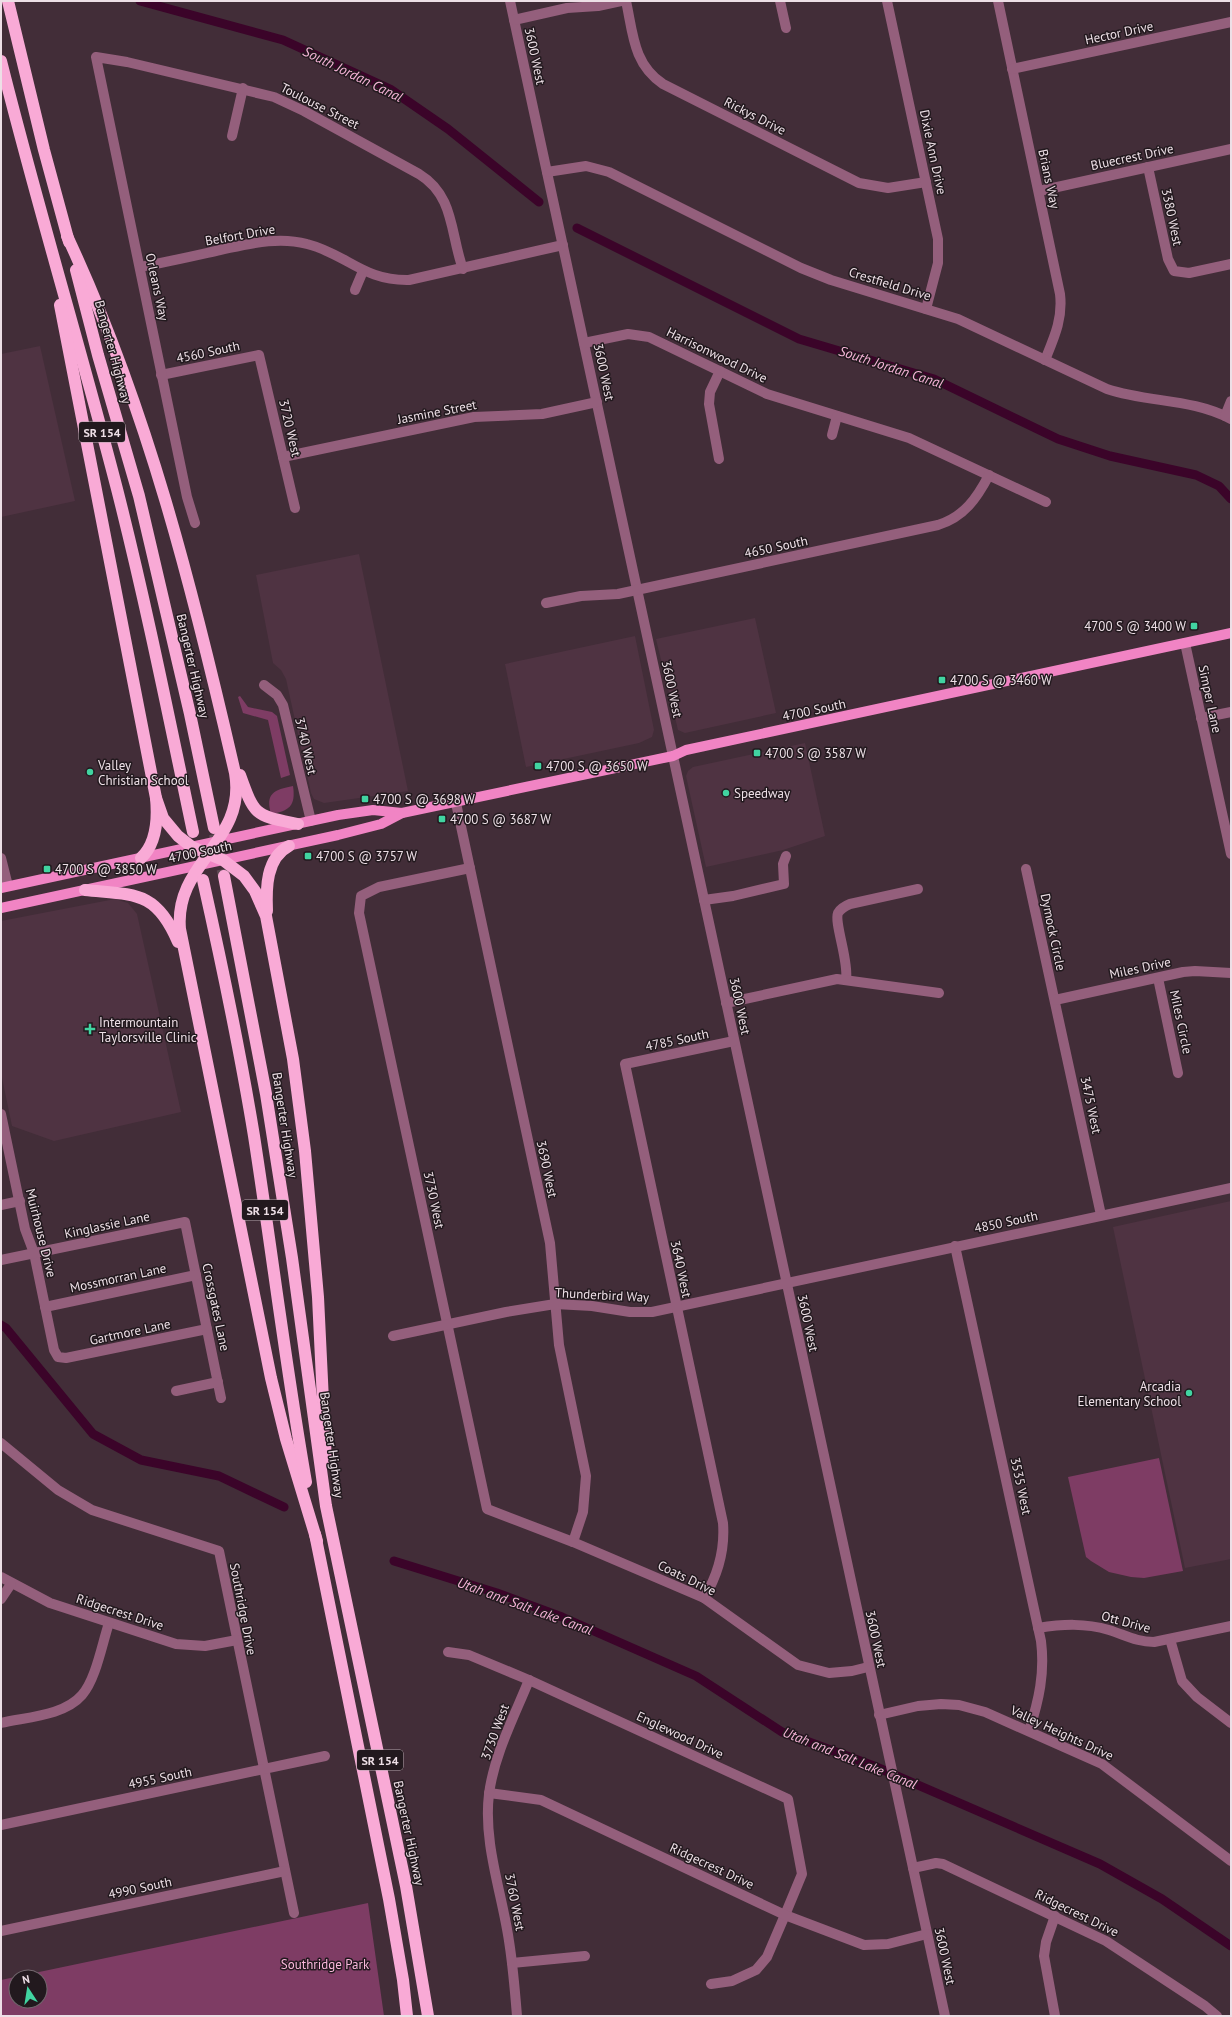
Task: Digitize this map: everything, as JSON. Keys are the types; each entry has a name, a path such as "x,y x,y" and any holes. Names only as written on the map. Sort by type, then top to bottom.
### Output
{"highway":[{"name":"Bangerter Highway","path":"8,1 42,143 68,236 98,355 139,496 190,714 214,828"},
{"name":"SR 154","path":"1,61 50,251 85,370 129,538 193,832"},
{"path":"68,236 105,324 162,488 196,609 237,782 236,801 230,823 186,887 180,904 179,921 184,958 271,1378 286,1438 317,1541"},
{"path":"50,251 80,416 156,798 156,822 153,841 149,850 141,858"},
{"path":"230,750 240,773 247,796 253,807 265,816 298,824"},
{"path":"156,798 167,824 178,836 192,847 224,860 250,883 260,899 268,925 293,1059 305,1151 321,1347 326,1506"},
{"path":"268,925 267,890 272,865 279,853 289,846"},
{"name":"Bangerter Highway","path":"224,876 266,1094 291,1250 326,1506 406,1886 428,2016"},
{"name":"SR 154","path":"204,880 251,1121 293,1405 317,1541 390,1906 403,1980 407,2016"},
{"path":"85,890 138,896 151,902 160,911 170,926 184,958"}],"main road":[{"name":"4700 South","path":"1,908 289,846 373,826 402,814 673,756 686,750 1231,633"},
{"name":"4700 South","path":"4,887 310,821 364,811 383,810 402,814"}],"street":[{"name":"3600 West","path":"510,1 944,2016"},
{"path":"514,20 567,8 598,6 621,1"},
{"name":"Rickys Drive","path":"626,1 639,57 648,72 663,84 859,183 888,188 926,182"},
{"path":"780,1 786,28"},
{"name":"Dixie Ann Drive","path":"887,1 938,239 939,255 937,271 926,309"},
{"name":"Brians Way","path":"998,1 1061,301 1059,327 1045,360"},
{"name":"Hector Drive","path":"1012,69 1231,22"},
{"name":"Toulouse Street","path":"96,56 243,88 274,97 304,111 429,180 441,193 446,204 463,269"},
{"name":"Orleans Way","path":"96,56 187,496 195,523"},
{"path":"232,136 243,88"},
{"name":"Bluecrest Drive","path":"1038,191 1231,149"},
{"name":"Crestfield Drive","path":"547,172 586,166 609,172 801,268 831,280 958,319 1118,392 1189,403 1228,418"},
{"name":"3380 West","path":"1148,167 1168,259 1174,271 1189,273 1231,264"},
{"name":"Belfort Drive","path":"140,268 258,242 279,240 315,246 363,271 385,278 401,280 463,269 481,263 563,245"},
{"path":"355,290 363,271"},
{"name":"Harrisonwood Drive","path":"584,343 621,335 642,335 766,394 909,438 1046,502"},
{"name":"4560 South","path":"162,375 260,355"},
{"name":"3720 West","path":"260,355 295,508"},
{"path":"719,459 709,404 710,392 720,371"},
{"path":"1228,418 1231,401"},
{"name":"Jasmine Street","path":"283,457 474,417 542,414 597,402"},
{"path":"832,436 837,416"},
{"name":"4650 South","path":"546,603 581,596 608,596 938,525 953,519 966,510 977,497 988,475"},
{"name":"Simper Lane","path":"1185,643 1231,854"},
{"name":"3740 West","path":"264,685 277,695 283,705 310,821"},
{"path":"1201,718 1231,712"},
{"name":"3690 West","path":"456,803 550,1243 561,1358 586,1476 583,1512 573,1542"},
{"path":"704,900 733,896 784,884 783,864 786,856"},
{"path":"1,858 4,887"},
{"name":"3730 West","path":"470,868 379,887 361,896 359,913 487,1509"},
{"name":"Dymock Circle","path":"1026,869 1055,1000"},
{"path":"846,979 846,960 838,916 841,909 850,904 918,889"},
{"name":"Miles Drive","path":"1055,1000 1195,971 1231,973"},
{"name":"Miles Circle","path":"1158,978 1178,1073"},
{"path":"726,1003 828,980 846,979 919,992 939,993"},
{"name":"3475 West","path":"1055,1000 1101,1215"},
{"name":"4785 South","path":"625,1064 734,1040"},
{"name":"3640 West","path":"625,1064 723,1523 724,1538 718,1568 712,1585 704,1598"},
{"name":"Muirhouse Drive","path":"1,1114 5,1151 20,1202 25,1229 34,1253 54,1350 58,1357"},
{"name":"4850 South","path":"786,1282 1231,1188"},
{"path":"1,1205 20,1202"},
{"name":"Kinglassie Lane","path":"1,1260 185,1222"},
{"name":"Crossgates Lane","path":"185,1222 222,1398"},
{"name":"3535 West","path":"955,1246 1038,1628 1043,1658 1042,1678 1037,1706 1029,1731"},
{"name":"Mossmorran Lane","path":"45,1307 196,1275"},
{"name":"Thunderbird Way","path":"393,1336 447,1324 555,1304 592,1306 630,1312 652,1312 786,1282"},
{"name":"Gartmore Lane","path":"58,1357 66,1358 207,1329"},
{"path":"176,1391 218,1382"},
{"name":"Southridge Drive","path":"1,1443 58,1490 92,1510 219,1551 294,1913"},
{"name":"Coats Drive","path":"487,1509 573,1542 704,1598 798,1665 829,1673 852,1671 868,1667"},
{"name":"Ridgecrest Drive","path":"1,1578 50,1603 108,1623 189,1646 205,1646 237,1640"},
{"path":"1,1599 11,1584"},
{"path":"1,1723 62,1709 72,1704 82,1695 90,1681 108,1623"},
{"name":"Ott Drive","path":"1038,1628 1079,1624 1111,1631 1142,1642 1154,1642 1231,1626"},
{"path":"1170,1639 1182,1681 1197,1697 1231,1723"},
{"name":"Englewood Drive","path":"448,1652 469,1655 529,1680 788,1799 802,1874 786,1915"},
{"name":"3730 West","path":"489,1793 499,1754 529,1680"},
{"name":"Valley Heights Drive","path":"879,1715 918,1706 941,1704 959,1705 985,1712 1110,1769 1231,1861"},
{"name":"4955 South","path":"1,1825 325,1756"},
{"name":"Ridgecrest Drive","path":"489,1793 541,1800 786,1915 864,1945 888,1944 927,1934"},
{"name":"3760 West","path":"489,1793 487,1811 488,1832 510,1941 517,2016"},
{"name":"Ridgecrest Drive","path":"913,1868 936,1863 943,1864 1106,1940 1205,2006 1217,2016"},
{"name":"4990 South","path":"1,1931 285,1871"},
{"path":"711,1984 732,1981 756,1970 767,1957 786,1915"},
{"path":"1055,1916 1046,1942 1044,1956 1055,2016"},
{"path":"512,1963 585,1956"}],"shaded area":[{"path":"40,346 75,501 1,517 1,354"},
{"path":"359,554 408,791 324,803 314,799 311,793 286,679 281,670 273,663 256,575"},
{"path":"755,618 776,713 685,733 678,730 656,639"},
{"path":"635,636 654,730 652,737 639,743 526,767 505,664"},
{"path":"805,743 825,836 783,850 706,867 686,776 688,771 693,767"},
{"path":"115,899 128,903 137,914 181,1112 54,1141 12,1126 1,1073 1,921"},
{"name":"Arcadia Elementary School","path":"1231,1201 1231,1559 1185,1568 1113,1227"}],"green space":[{"path":"240,696 248,707 272,712 277,716 290,775 281,778 268,720 243,713 238,697"},
{"path":"293,786 294,793 290,806 287,809 271,814 269,807 270,797 276,791"},
{"path":"1159,1458 1183,1571 1144,1578 1131,1577 1109,1572 1086,1557 1068,1477"},
{"name":"Southridge Park","path":"368,1903 384,2016 1,2016 1,1980 8,1979 8,2009 48,2009 48,1970"}],"waterway":[{"name":"South Jordan Canal","path":"140,1 283,40 390,89 448,129 539,202"},
{"name":"South Jordan Canal","path":"577,228 799,339 934,379 1058,439 1110,456 1196,475 1219,486 1231,499"},
{"name":"Utah and Salt Lake Canal","path":"1,1325 6,1328 93,1434 141,1460 219,1476 284,1507"},
{"name":"Utah and Salt Lake Canal","path":"394,1561 497,1593 562,1617 696,1676 782,1732 874,1766 1100,1864 1162,1899 1231,1946"}],"tunnel":[{"path":"215,834 224,876"}],"place":[{"name":"4700 S @ 3400 W","path":"1194,626"},
{"name":"4700 S @ 3460 W","path":"942,680"},
{"name":"4700 S @ 3587 W","path":"757,753"},
{"name":"4700 S @ 3650 W","path":"538,766"},
{"name":"Valley Christian School","path":"90,772"},
{"name":"Speedway","path":"726,793"},
{"name":"4700 S @ 3698 W","path":"365,799"},
{"name":"4700 S @ 3687 W","path":"442,819"},
{"name":"4700 S @ 3757 W","path":"308,856"},
{"name":"4700 S @ 3850 W","path":"47,869"},
{"name":"Intermountain Taylorsville Clinic","path":"90,1029"},
{"name":"Arcadia Elementary School","path":"1189,1393"}]}
